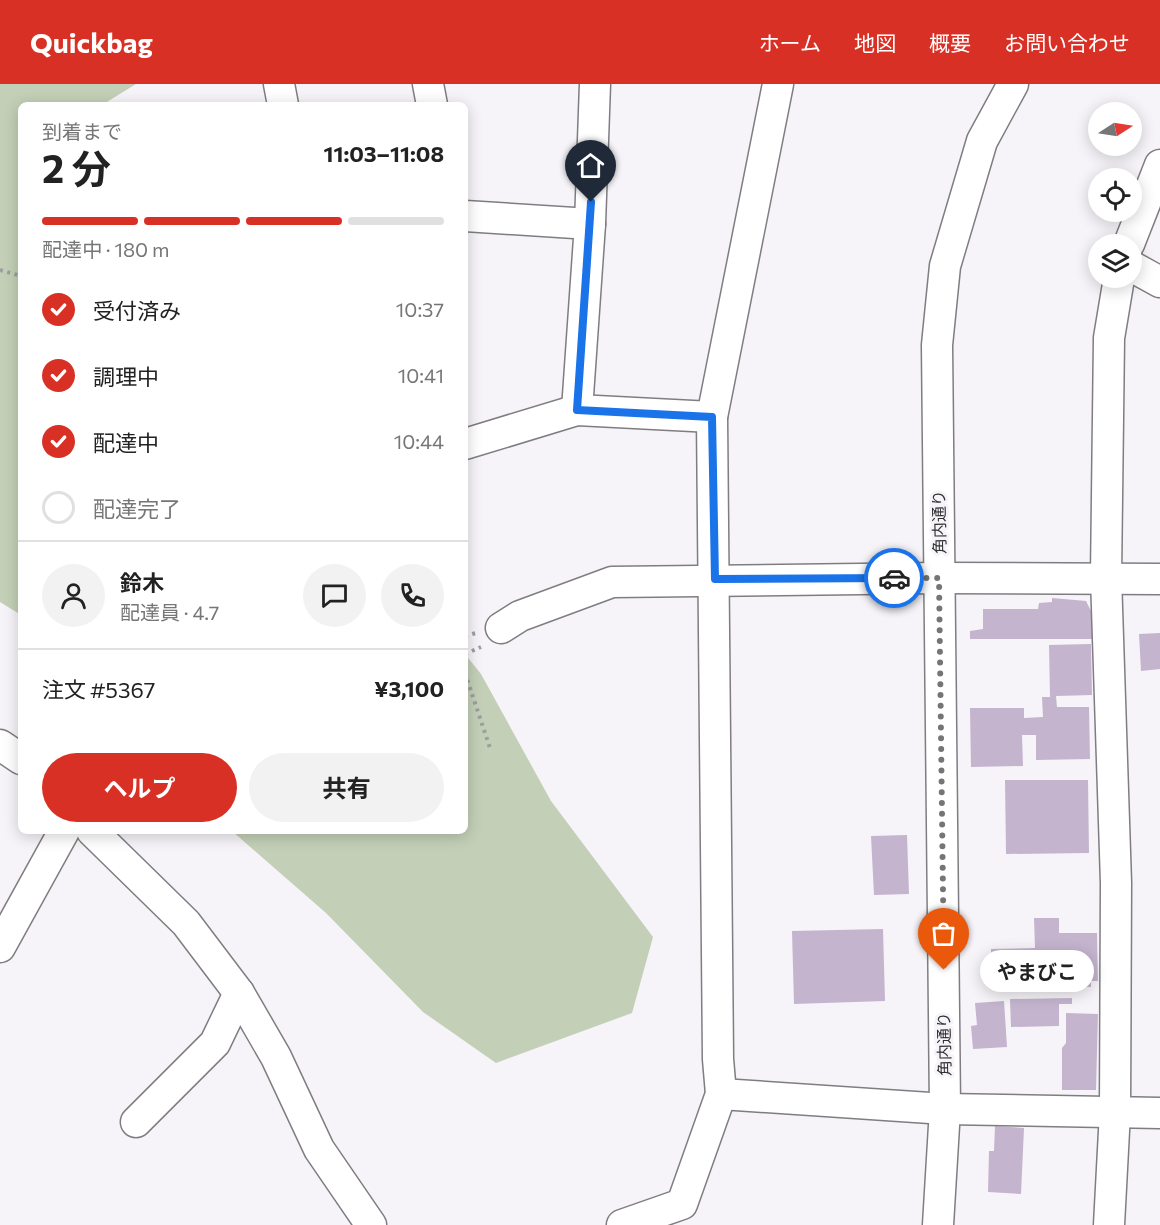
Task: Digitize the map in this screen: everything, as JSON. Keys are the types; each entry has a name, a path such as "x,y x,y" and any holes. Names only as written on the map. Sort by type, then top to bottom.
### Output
{"street":[{"path":"279,84 282,102"},
{"path":"428,84 431,102"},
{"path":"577,410 590,224 595,84"},
{"path":"622,1225 684,1214 721,1094 717,1047 712,417 778,84"},
{"name":"角内通り","path":"938,1225 945,1109 937,345 945,266 982,141 1013,84"},
{"path":"1133,234 1160,165"},
{"path":"468,216 590,224"},
{"path":"1142,272 1160,282"},
{"path":"1109,1225 1115,1112 1116,883 1106,577 1109,338 1117,288"},
{"path":"468,443 577,410 712,417"},
{"path":"501,628 520,616 612,582 715,579 1106,577 1160,579"},
{"path":"0,745 18,757"},
{"path":"0,947 62,834"},
{"path":"96,834 186,923 239,993 276,1057 319,1149 371,1225"},
{"path":"136,1122 215,1043 239,993"},
{"path":"721,1094 945,1109 1160,1113"}],"path":[{"path":"0,270 18,275"},
{"path":"468,683 491,751"}],"green space":[{"path":"0,84 136,84 107,102 18,102 18,613 0,602"},
{"path":"468,658 481,674 551,801 653,937 632,1013 496,1063 423,1012 326,913 235,834 468,834"}],"building":[{"path":"1052,598 1086,601 1093,615 1092,639 970,639 970,631 983,629 983,609 1038,609 1039,603 1052,602"},
{"path":"1160,633 1160,669 1141,671 1139,634"},
{"path":"1091,644 1092,695 1056,696 1057,707 1089,707 1090,759 1036,760 1036,735 1022,735 1023,766 971,767 970,708 1024,708 1024,718 1043,717 1042,697 1050,697 1049,645"},
{"path":"1005,780 1088,780 1089,853 1006,854"},
{"path":"907,835 909,894 874,895 871,836"},
{"path":"1034,918 1059,918 1059,933 1097,933 1098,981 1091,981 1091,987 991,989 991,949 1035,948"},
{"path":"883,929 885,1001 794,1004 792,931"},
{"path":"1072,998 1072,1004 1059,1004 1059,1026 1011,1027 1010,999"},
{"path":"1004,1001 1007,1047 973,1049 971,1026 977,1025 975,1003"},
{"path":"1066,1013 1098,1014 1096,1090 1062,1090 1062,1048 1066,1043"},
{"path":"995,1126 1024,1128 1021,1194 988,1192 989,1151 994,1151"}],"way so far":[{"path":"894,578 939,578 944,970"}],"place":[{"name":"やまびこ","path":"944,970"}],"route":[{"path":"591,202 577,410 712,417 715,579 894,578"}]}
